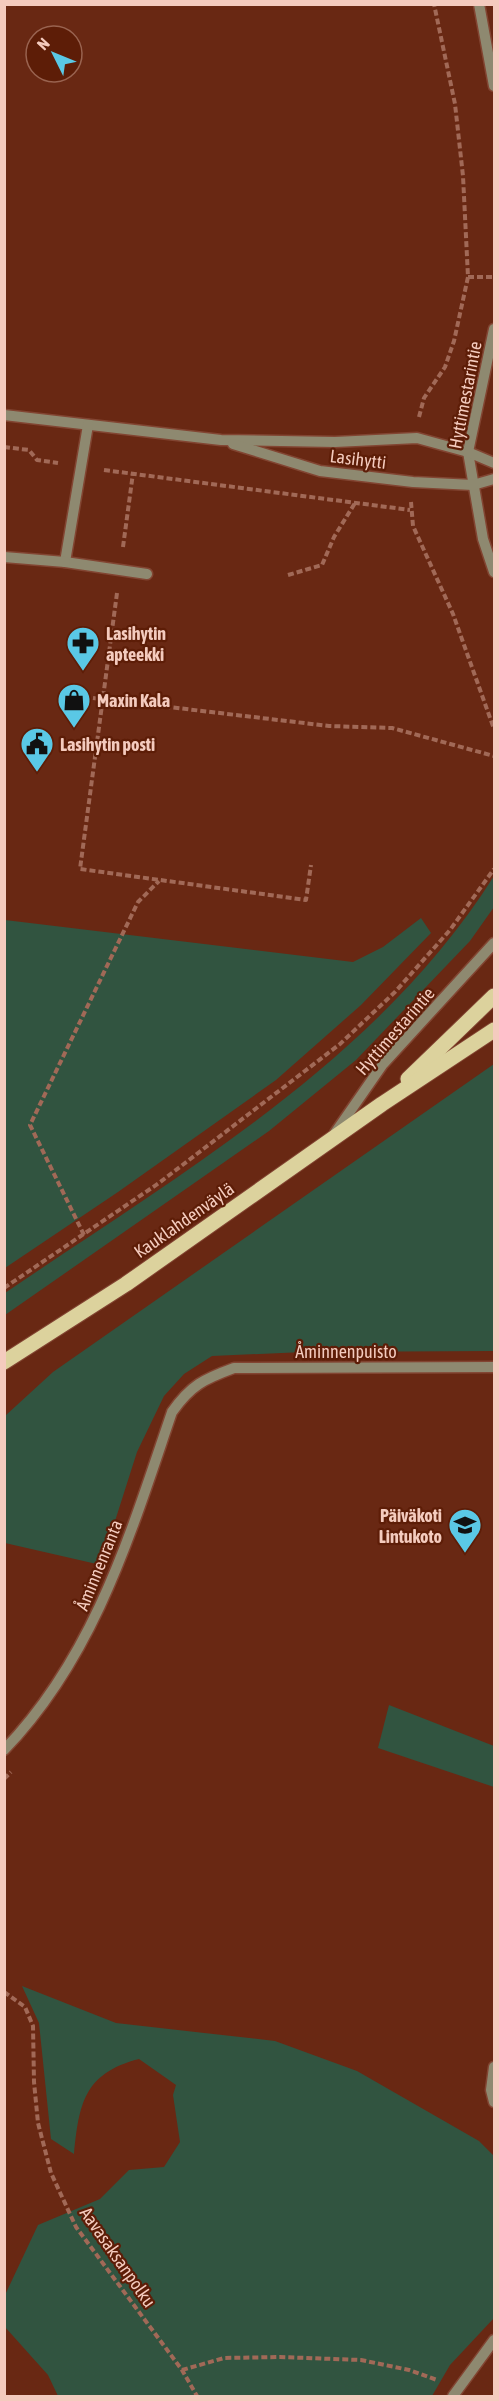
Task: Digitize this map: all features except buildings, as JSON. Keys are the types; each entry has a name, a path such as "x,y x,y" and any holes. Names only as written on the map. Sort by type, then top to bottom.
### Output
{"main road":[{"name":"Kauklahdenväylä","path":"382,1104 495,996"},
{"name":"Kauklahdenväylä","path":"4,1362 126,1284 326,1146 382,1104 495,1030"}],"street":[{"path":"479,4 495,86"},
{"name":"Hyttimestarintie","path":"495,329 468,452 483,539 495,572"},
{"name":"Lasihytti","path":"4,415 221,440 335,442 417,438 468,452 495,464"},
{"path":"65,562 88,425"},
{"name":"Lasihytti","path":"221,440 320,471 413,482 473,485 495,479"},
{"path":"4,557 65,562 147,574"},
{"name":"Hyttimestarintie","path":"326,1146 383,1064 495,943"},
{"name":"Åminnenpuisto","path":"200,1381 234,1368 495,1367"},
{"name":"Åminnenranta","path":"4,1750 54,1689 88,1633 117,1572 172,1412 184,1395 200,1381"},
{"path":"495,2067 491,2090 495,2102"},
{"path":"455,2392 495,2340"}],"path":[{"path":"419,415 424,398 445,367 454,341 468,277 463,176 455,104 434,4"},
{"path":"468,277 495,277"},
{"path":"4,447 29,450 37,460 80,467 410,510 413,526 453,614 495,729"},
{"path":"133,473 80,869 306,900 310,865"},
{"path":"288,575 322,565 334,537 355,503"},
{"path":"93,698 328,726 392,728 495,756"},
{"path":"4,1288 159,1183 340,1044 395,992 450,930 495,869"},
{"path":"84,1235 30,1125 138,902 159,880"},
{"path":"4,1779 12,1770"},
{"name":"Aavasaksanpolku","path":"4,1992 25,2007 33,2026 34,2082 38,2123 51,2173 76,2227 182,2370 197,2397"},
{"path":"182,2370 224,2358 361,2360 409,2370 455,2392"}],"green space":[{"path":"494,876 494,907 470,941 356,1060 269,1131 5,1315 5,1293 206,1157 272,1109 334,1058 393,1002 447,942"},
{"path":"421,918 431,933 361,1005 276,1080 118,1192 5,1268 5,920 353,962 383,947"},
{"path":"494,1064 494,1351 304,1352 212,1356 184,1374 164,1396 137,1452 101,1565 5,1543 5,1416 53,1372"},
{"path":"389,1705 494,1746 494,1787 378,1748"},
{"path":"22,1986 116,2023 275,2041 357,2071 479,2141 494,2156 494,2318 450,2365 432,2396 58,2396 48,2375 5,2327 5,2295 38,2225 100,2199 129,2170 164,2167 180,2142 173,2095 176,2085 139,2059 106,2073 88,2093 82,2106 74,2154 51,2139 39,2023"}],"place":[{"name":"Lasihytin apteekki","path":"83,672"},
{"name":"Maxin Kala","path":"74,729"},
{"name":"Lasihytin posti","path":"37,773"},
{"name":"Päiväkoti Lintukoto","path":"465,1554"}]}
